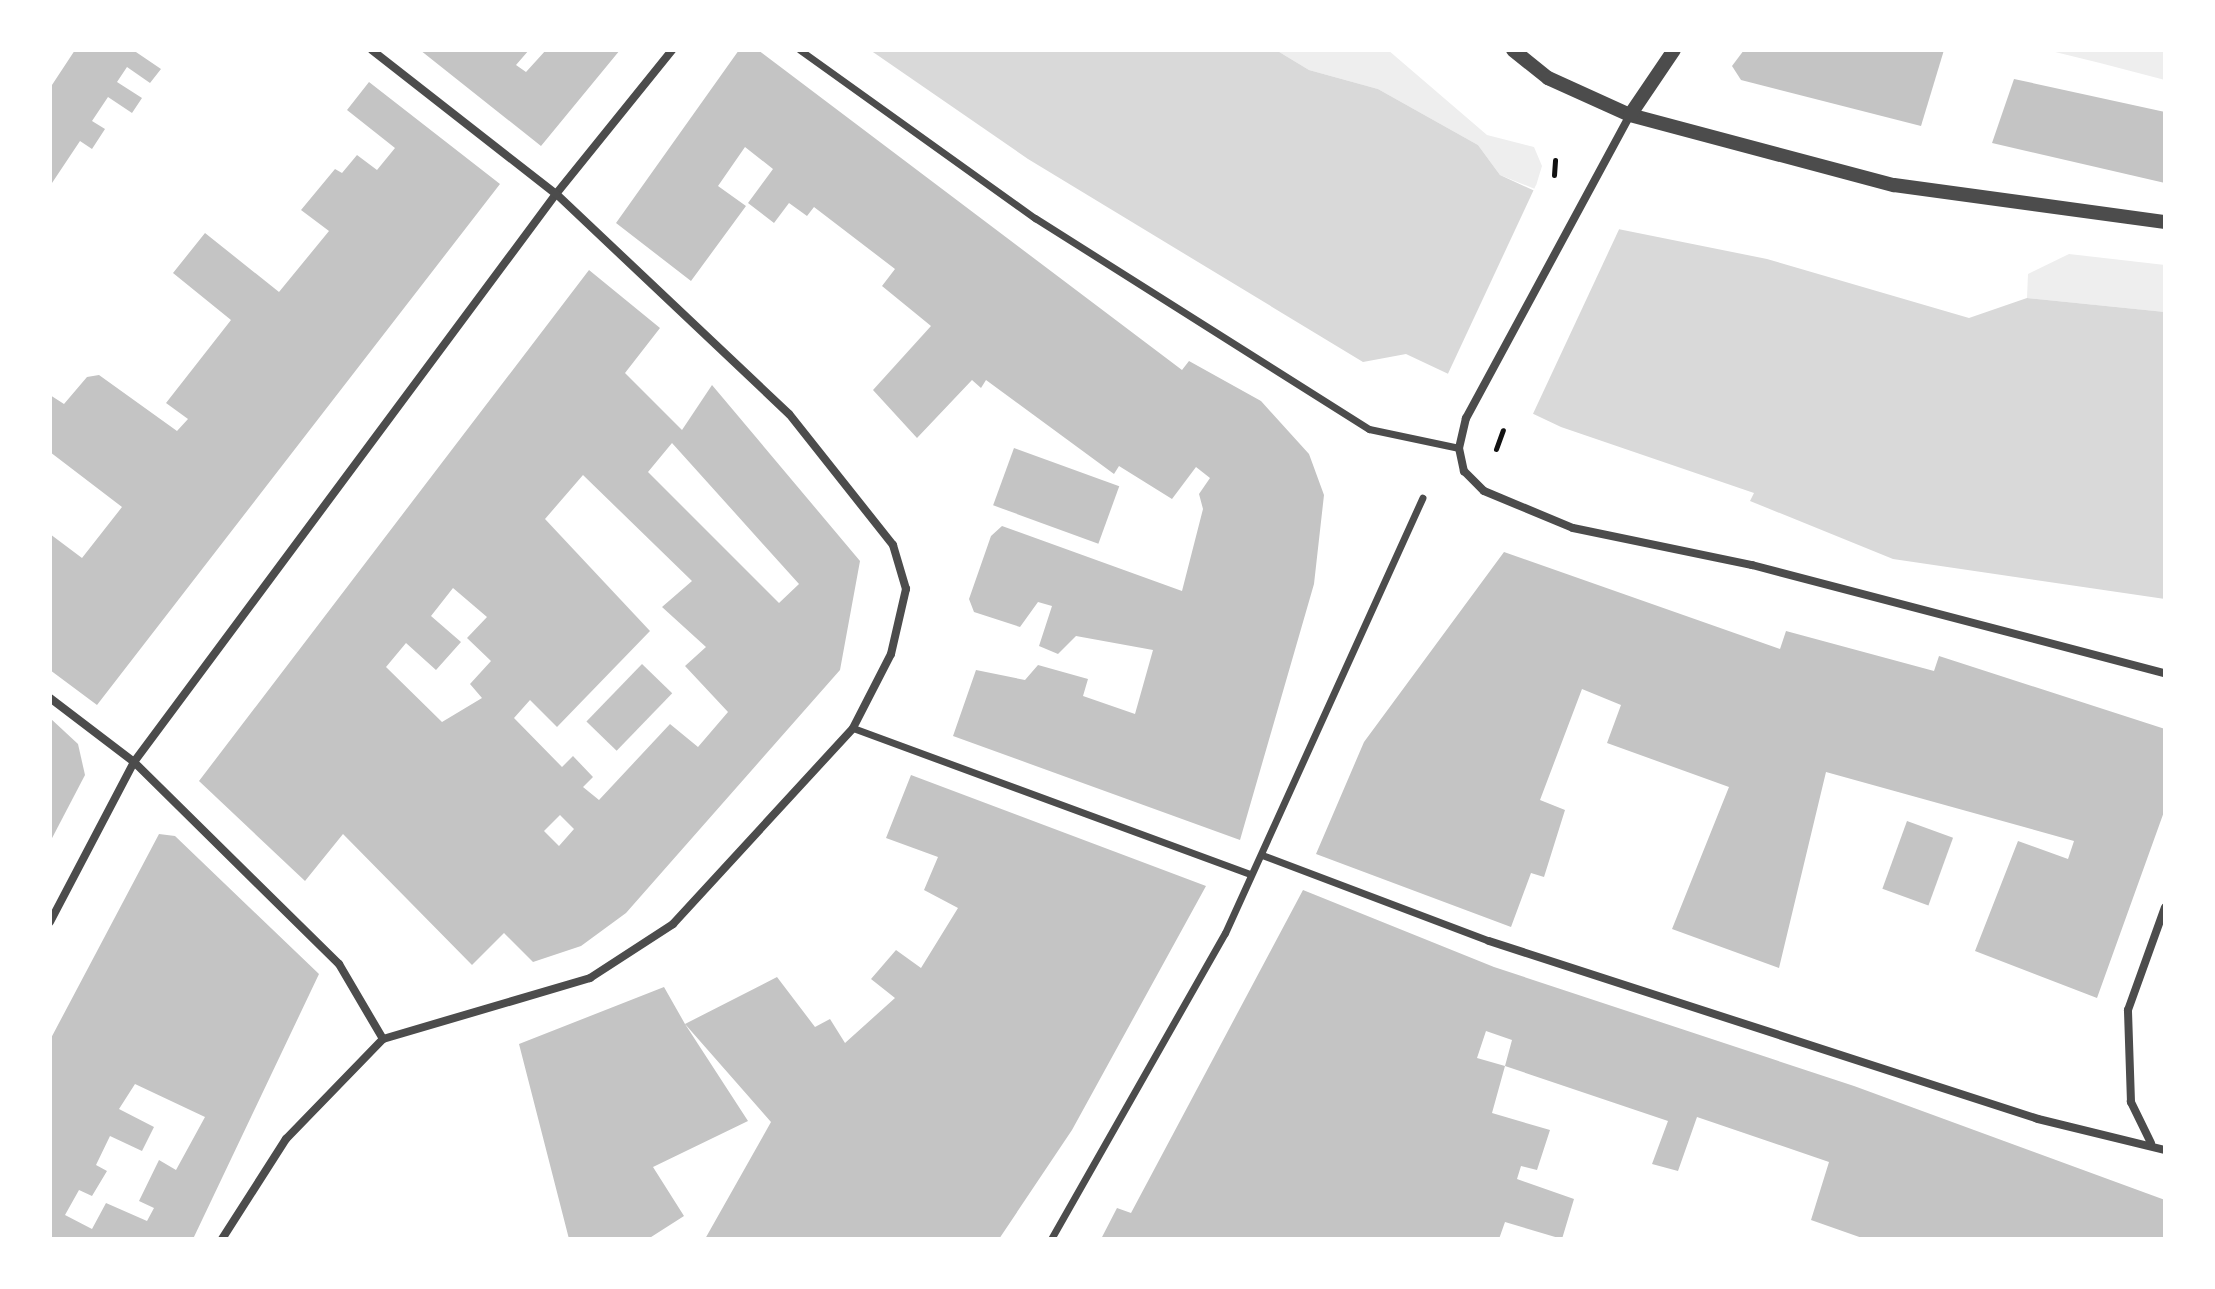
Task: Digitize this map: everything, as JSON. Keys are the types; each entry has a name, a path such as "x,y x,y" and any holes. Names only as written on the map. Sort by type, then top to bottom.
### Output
{"street":[{"path":"222,1239 286,1139 383,1039 590,978 673,924 853,728 891,654 906,589 893,545 789,414 556,194 372,50"},
{"path":"50,922 134,762 556,194 672,50"},
{"path":"800,50 1035,218 1369,429 1459,448"},
{"path":"1513,50 1548,78 1630,115 1894,185 2165,222"},
{"path":"1674,50 1630,115 1466,418 1459,448 1464,471 1484,491 1573,528 1752,565 2165,673"},
{"path":"1051,1239 1225,933 1422,498"},
{"path":"50,698 134,762 339,964 383,1039"},
{"path":"853,728 1250,874"},
{"path":"1262,855 1489,941 2038,1119 2151,1143 2165,1150"},
{"path":"2151,1143 2131,1102 2127,1023 2165,907"}],"shaded area":[{"path":"870,50 1276,50 1309,70 1378,89 1478,145 1500,175 1618,229 1767,259 1969,318 2027,298 2165,312 2165,599 1893,559 1750,501 1754,493 1561,427 1406,354 1363,362 1028,159"},
{"path":"1276,50 1388,50 1487,135 1534,147 1542,166 1535,189 1500,175 1478,145 1378,89 1309,70"},
{"path":"2047,50 2165,50 2165,80 2100,63"},
{"path":"2069,254 2165,265 2165,312 2027,298 2028,274"}],"pier":[{"path":"1536,185 1621,225 1530,420 1445,380"}],"building":[{"path":"75,50 133,50 161,69 150,83 127,67 117,82 142,98 132,113 108,97 92,121 105,129 92,149 80,141 50,186 50,88"},
{"path":"420,50 529,50 516,65 526,72 546,50 620,50 541,146"},
{"path":"739,50 758,50 1182,370 1189,361 1261,401 1309,454 1324,495 1314,584 1240,840 953,736 976,670 1025,680 1038,665 1088,679 1083,696 1135,714 1153,650 1076,636 1058,654 1039,646 1052,606 1038,602 1020,627 974,612 969,599 991,536 1002,526 1182,591 1203,509 1199,494 1210,478 1196,467 1172,499 1119,466 1114,474 986,380 981,388 972,380 917,438 873,390 931,326 882,286 895,269 814,207 807,216 789,203 774,223 748,203 773,169 745,147 718,186 746,206 691,281 616,223"},
{"path":"1744,50 1944,50 1921,126 1741,80 1732,66"},
{"path":"2014,79 2165,112 2165,183 1992,143"},
{"path":"369,82 500,184 97,705 50,670 50,534 82,558 122,507 50,452 50,395 64,404 87,377 99,375 177,431 188,419 166,403 231,320 173,273 205,233 279,292 329,231 301,210 335,169 342,173 357,155 377,170 395,148 347,110"},
{"path":"589,270 660,328 625,373 682,430 712,385 860,561 840,670 626,913 581,946 533,962 504,933 472,965 343,834 305,881 199,781","holes":["672,443 799,584 779,603 648,472","583,475 692,581 662,607 706,647 685,666 728,712 698,747 670,724 599,800 583,787 593,777 573,756 562,767 514,718 530,700 557,727 650,631 545,519","453,588 487,617 467,638 491,661 470,684 482,698 442,722 386,667 406,643 436,670 461,642 431,616","560,815 574,829 559,846 544,831"]},
{"path":"1014,448 1119,486 1098,544 993,505"},
{"path":"1504,552 1780,649 1786,631 1934,671 1939,656 2165,729 2165,809 2097,998 1975,951 2018,841 2068,859 2074,841 1826,772 1779,968 1672,929 1729,787 1607,743 1621,705 1582,689 1540,800 1565,810 1544,877 1531,873 1511,927 1316,854 1364,742"},
{"path":"642,664 672,693 617,751 586,722"},
{"path":"50,718 78,744 85,775 50,842"},
{"path":"911,775 1206,886 1072,1130 999,1239 705,1239 771,1122 685,1024 777,977 815,1027 830,1019 845,1043 895,998 871,979 896,950 921,968 958,908 924,890 938,857 886,838"},
{"path":"1907,821 1953,838 1928,905 1882,889"},
{"path":"159,834 175,836 319,974 193,1239 50,1239 50,1040","holes":["135,1084 205,1117 176,1170 159,1160 139,1201 154,1208 147,1221 106,1203 92,1229 65,1215 79,1190 92,1196 107,1171 96,1165 110,1136 142,1151 154,1127 119,1109"]},
{"path":"1303,890 1494,967 1854,1086 2165,1200 2165,1239 1865,1239 1811,1220 1829,1162 1697,1117 1678,1171 1652,1164 1668,1121 1505,1066 1492,1113 1550,1130 1537,1170 1521,1166 1517,1179 1574,1199 1562,1239 1505,1222 1499,1239 1101,1239 1117,1208 1131,1213","holes":["1486,1031 1512,1040 1505,1066 1477,1058"]},
{"path":"664,987 748,1121 653,1167 684,1216 648,1239 569,1239 519,1044"}]}
